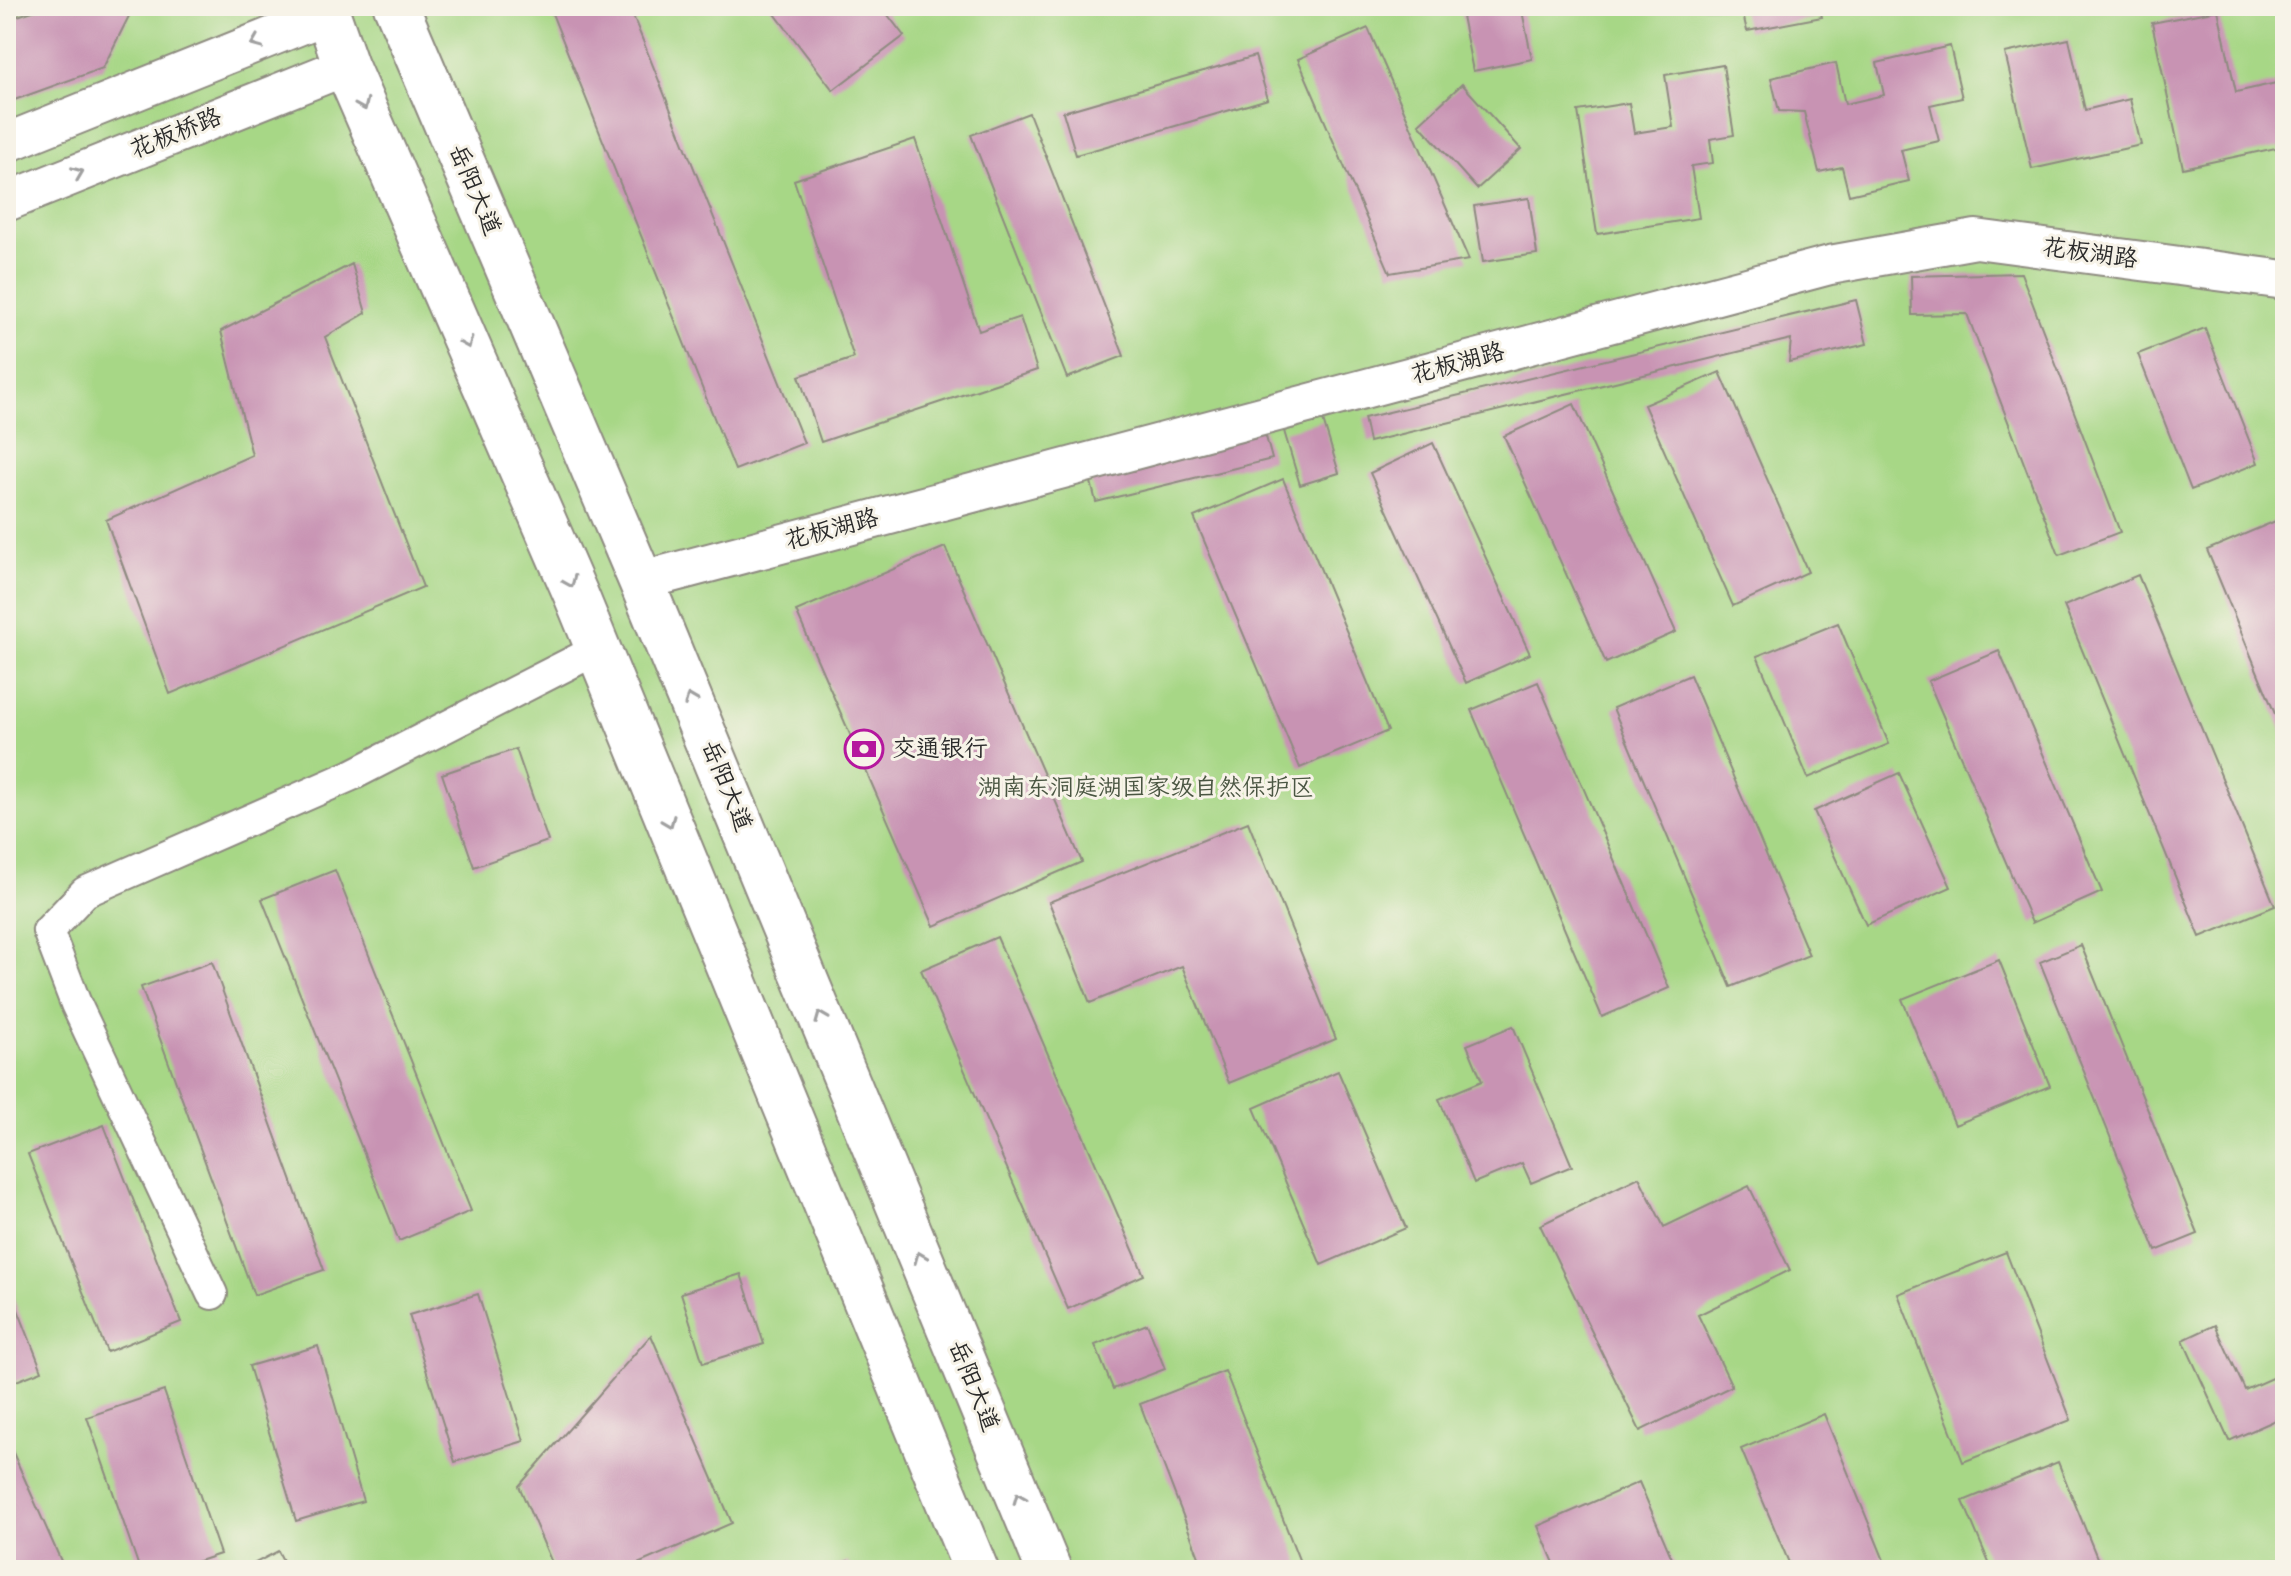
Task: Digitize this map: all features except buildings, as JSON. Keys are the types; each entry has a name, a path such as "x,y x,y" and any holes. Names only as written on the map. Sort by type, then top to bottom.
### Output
{"main road":[{"name":"岳阳大道","path":"396,6 641,581 1049,1570"},
{"path":"327,10 346,66 598,649 976,1570"}],"street":[{"path":"6,143 327,10"},
{"name":"花板桥路","path":"6,202 346,66"},
{"name":"花板湖路","path":"641,581 1830,265 1976,239 2285,280"},
{"path":"212,1294 76,1004 48,931 85,892 352,775 598,649"}],"green space":[{"name":"湖南东洞庭湖国家级自然保护区","path":"6,6 2285,6 2285,1570 6,1570"}],"place":[{"name":"交通银行","path":"864,749"}]}
